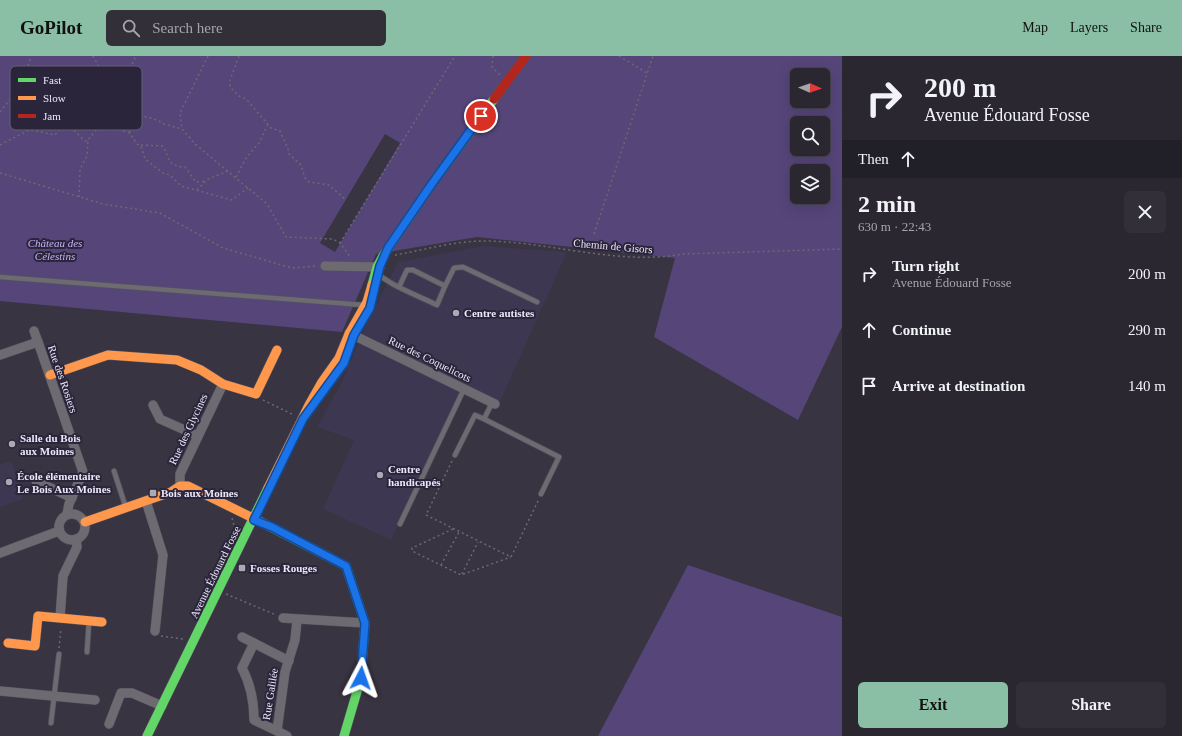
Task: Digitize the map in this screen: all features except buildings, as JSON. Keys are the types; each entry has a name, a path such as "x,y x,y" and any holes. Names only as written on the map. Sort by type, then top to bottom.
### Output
{"street":[{"name":"Avenue Édouard Fosse","path":"147,736 303,419 322,382 339,358 360,320 378,269 393,239 526,56"},
{"name":"Avenue Édouard Fosse","path":"360,320 370,308 378,269 388,248"},
{"path":"325,266 378,269"},
{"name":"Rue des Rosiers","path":"34,331 83,472 67,514"},
{"name":"Rue des Coquelicots","path":"352,334 494,404"},
{"name":"Rue des Rosiers","path":"0,355 38,342"},
{"path":"50,375 108,355 176,360 200,370 223,384 256,394 277,350"},
{"name":"Rue des Glycines","path":"180,486 180,474 223,384"},
{"path":"153,405 160,420 198,436"},
{"path":"36,481 72,498"},
{"path":"84,522 171,492 180,486 188,486 254,520 272,527 346,566 365,623 361,678 344,736"},
{"path":"146,501 163,555 155,631"},
{"path":"61,618 64,576 76,547 76,539 85,530 84,522 76,514 67,514 59,523 59,531 64,538 76,539"},
{"path":"0,553 59,531"},
{"path":"8,643 35,646 38,616 102,622"},
{"path":"283,618 365,623"},
{"name":"Rue Galilée","path":"277,731 285,672 295,640 297,620"},
{"name":"Rue Galilée","path":"242,637 289,661"},
{"name":"Rue Galilée","path":"254,643 242,668 249,682 253,696 254,720 287,736"},
{"path":"0,691 95,700"},
{"path":"109,724 121,692 132,693 162,706"}],"lane":[{"path":"378,269 399,287 437,304 454,268 463,267 537,302"},
{"path":"399,287 407,270 413,270 446,286"},
{"path":"0,277 366,305"},
{"path":"400,524 464,389"},
{"path":"484,419 494,404"},
{"path":"455,455 476,414 559,457 541,494"},
{"path":"114,471 126,508"},
{"path":"87,652 89,621"},
{"path":"51,723 59,654"}],"path":[{"path":"28,66 31,56"},
{"path":"93,56 99,66"},
{"path":"130,66 136,56"},
{"path":"182,129 180,113 208,56"},
{"path":"239,56 230,80 230,87 239,96 246,99 271,128 280,131 288,149 288,153 301,166 305,178 309,182 329,185 346,200"},
{"path":"340,243 455,56"},
{"path":"493,56 492,67 507,81"},
{"path":"619,56 647,73"},
{"path":"594,234 653,56"},
{"path":"0,112 10,100"},
{"path":"142,116 182,129 195,144 267,204 286,237 328,237 340,243 354,261 363,268"},
{"path":"236,177 246,158 259,143 268,124"},
{"path":"0,145 31,130 55,135 59,130"},
{"path":"73,130 85,141 88,140"},
{"path":"79,197 80,169 87,156 88,140 96,130"},
{"path":"121,130 130,133"},
{"path":"129,130 137,144 140,145 145,159 163,173 170,175 181,186 232,200 248,188"},
{"path":"140,145 163,146 169,162 177,166 187,168 188,173 196,182 206,181 228,171"},
{"path":"0,173 103,204 160,213 224,248 292,268 325,266"},
{"path":"197,190 206,181"},
{"name":"Chemin de Gisors","path":"384,257 459,243 482,241 610,255 661,258 683,254 842,249"},
{"path":"256,394 265,401 303,419"},
{"path":"455,455 426,515 511,557"},
{"path":"453,529 412,548 412,551 461,575 500,563 511,557 541,494"},
{"path":"441,565 459,532"},
{"path":"461,575 478,542"},
{"path":"219,590 283,618"},
{"path":"59,654 61,618"},
{"path":"155,631 161,636 194,640"}],"shaded area":[{"name":"Centre autistes","path":"483,246 567,252 500,402 362,333 398,262"},
{"name":"Centre handicapés","path":"359,342 460,392 391,540 323,509 354,440 317,427 342,382"},
{"name":"École élémentaire Le Bois Aux Moines","path":"12,461 23,499 0,507 0,463"}],"green space":[{"name":"Château des Célestins","path":"0,56 842,56 842,327 798,420 654,337 675,258 477,237 376,254 342,332 0,301","holes":["385,134 400,143 335,252 320,243"]},
{"path":"688,565 842,617 842,736 598,736"}],"traffic: fast":[{"path":"372,285 377,267 383,256 431,185 494,99"},
{"path":"147,736 268,488"},
{"path":"269,526 346,566 365,623 361,678 344,736"}],"traffic: slow":[{"path":"268,488 309,405 322,382 339,358 349,334 367,302 372,285"},
{"path":"50,375 108,355 177,360 201,370 223,384 256,394 277,350"},
{"path":"85,522 171,492 180,486 188,486 269,526"},
{"path":"8,643 35,646 38,616 102,622"}],"traffic: jam":[{"path":"494,99 526,56"}],"place":[{"name":"Centre autistes","path":"456,313"},
{"name":"Salle du Bois aux Moines","path":"12,444"},
{"name":"Centre handicapés","path":"380,475"},
{"name":"École élémentaire Le Bois Aux Moines","path":"9,482"},
{"name":"Bois aux Moines","path":"153,493"},
{"name":"Fosses Rouges","path":"242,568"}],"route":[{"path":"361,678 365,623 346,566 272,527 254,520 303,419 344,363 354,335 370,308 380,266 393,239 481,116"}]}
